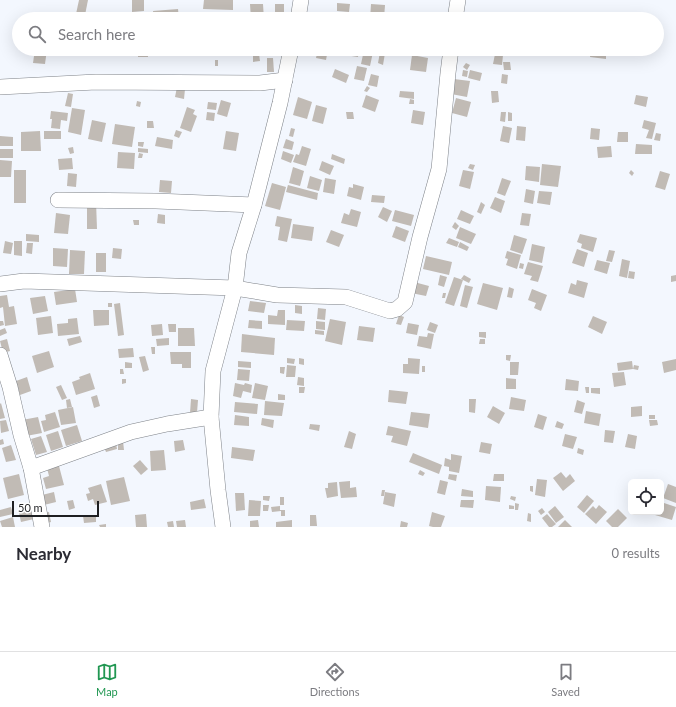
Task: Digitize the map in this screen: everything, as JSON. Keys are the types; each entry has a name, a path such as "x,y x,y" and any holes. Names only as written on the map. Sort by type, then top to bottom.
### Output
{"street":[{"path":"299,12 301,0"},
{"path":"457,12 458,0"},
{"path":"223,527 211,417 213,371 235,288 239,253 254,205 280,103 289,56"},
{"path":"0,284 24,281 235,288 277,295 346,297 390,311 397,309 405,302 420,237 439,169 450,56"},
{"path":"0,87 96,82 260,83 284,80"},
{"path":"58,200 156,201 254,205"},
{"path":"0,355 10,386 19,427 31,468 42,527"},
{"path":"31,468 131,432 167,424 211,417"}],"building":[{"path":"79,0 88,0 86,12 76,12"},
{"path":"132,0 144,0 144,11 132,12"},
{"path":"204,0 233,0 233,10 203,9"},
{"path":"337,3 350,4 349,12 337,11"},
{"path":"250,4 263,4 264,12 251,12"},
{"path":"275,4 284,4 284,12 275,12"},
{"path":"371,4 385,5 384,12 370,12"},
{"path":"178,9 178,12 153,12"},
{"path":"34,56 46,56 45,64 33,63"},
{"path":"253,56 259,56 260,61 253,62"},
{"path":"316,56 327,56 326,60 316,58"},
{"path":"363,56 372,56 370,66 361,64"},
{"path":"379,56 384,56 383,65 378,63"},
{"path":"412,56 428,58 426,72 410,70"},
{"path":"495,56 503,56 502,65 493,64"},
{"path":"606,56 606,59 590,57"},
{"path":"267,58 273,58 274,72 267,72"},
{"path":"215,60 218,60 218,66 215,66"},
{"path":"503,62 510,62 511,70 504,70"},
{"path":"466,63 470,65 467,70 463,67"},
{"path":"357,66 367,68 364,81 354,79"},
{"path":"335,69 349,75 346,83 332,77"},
{"path":"463,70 468,71 467,77 462,76"},
{"path":"470,70 482,73 480,81 468,78"},
{"path":"371,74 379,76 377,87 368,85"},
{"path":"502,74 508,75 507,84 501,83"},
{"path":"454,79 470,81 467,97 451,94"},
{"path":"367,86 370,88 367,92 364,91"},
{"path":"177,87 185,89 184,99 175,97"},
{"path":"400,91 414,92 414,99 399,97"},
{"path":"491,91 498,91 499,102 492,103"},
{"path":"68,93 73,94 71,107 65,106"},
{"path":"366,95 379,100 375,112 362,107"},
{"path":"636,95 648,97 646,107 634,104"},
{"path":"298,97 312,102 307,119 293,115"},
{"path":"456,98 471,102 467,117 452,113"},
{"path":"410,99 414,100 414,104 409,104"},
{"path":"221,100 231,103 227,117 217,114"},
{"path":"137,101 141,102 140,107 136,106"},
{"path":"208,102 217,103 216,110 207,109"},
{"path":"316,105 327,108 323,124 312,121"},
{"path":"187,107 195,110 193,114 197,116 191,132 180,128"},
{"path":"72,108 85,110 81,135 68,132"},
{"path":"413,110 425,112 423,125 411,123"},
{"path":"51,111 68,113 67,121 61,120 60,129 51,128"},
{"path":"207,112 215,113 214,121 206,120"},
{"path":"346,112 353,112 354,119 347,119"},
{"path":"501,112 506,112 505,122 500,121"},
{"path":"508,112 512,113 512,121 508,121"},
{"path":"92,120 106,123 102,142 88,139"},
{"path":"644,120 656,123 652,139 646,138 649,130 642,128"},
{"path":"147,121 153,121 154,128 147,128"},
{"path":"115,124 135,127 132,147 112,144"},
{"path":"503,126 512,128 509,143 500,141"},
{"path":"517,126 526,127 525,141 516,140"},
{"path":"291,128 295,129 293,137 289,136"},
{"path":"591,128 600,129 599,140 590,139"},
{"path":"176,130 182,132 179,138 174,136"},
{"path":"40,131 41,151 21,151 21,132"},
{"path":"44,131 61,131 61,139 44,139"},
{"path":"226,131 239,133 236,151 223,149"},
{"path":"618,132 628,132 628,142 617,142"},
{"path":"656,133 661,134 660,141 654,140"},
{"path":"0,136 13,137 13,146 0,146"},
{"path":"157,137 173,140 172,149 155,146"},
{"path":"286,139 294,142 292,150 283,148"},
{"path":"138,142 144,142 143,147 138,146"},
{"path":"636,144 652,145 652,154 635,154"},
{"path":"302,146 311,149 306,166 293,162 296,154 299,155"},
{"path":"611,146 612,157 598,158 597,147"},
{"path":"73,147 74,153 70,154 68,148"},
{"path":"138,148 148,149 148,153 138,152"},
{"path":"0,149 13,149 13,158 0,158"},
{"path":"283,151 294,155 291,163 281,159"},
{"path":"118,152 135,153 134,169 117,168"},
{"path":"139,153 143,154 142,158 138,158"},
{"path":"332,154 345,159 344,164 331,159"},
{"path":"72,158 73,169 59,170 58,159"},
{"path":"0,160 12,161 11,177 0,177"},
{"path":"322,161 334,166 330,175 319,170"},
{"path":"470,164 475,165 473,170 468,168"},
{"path":"542,164 561,166 558,187 540,185"},
{"path":"526,166 540,167 539,182 525,180"},
{"path":"293,167 304,171 300,186 289,183"},
{"path":"14,170 26,170 26,203 14,203"},
{"path":"463,170 474,172 470,189 459,186"},
{"path":"631,170 634,173 632,176 629,173"},
{"path":"660,171 670,174 665,190 655,187"},
{"path":"68,173 77,174 76,187 67,186"},
{"path":"310,176 322,180 319,191 307,188"},
{"path":"325,178 336,180 334,194 323,192"},
{"path":"502,178 511,181 505,196 497,193"},
{"path":"160,180 172,181 171,193 159,192"},
{"path":"272,183 286,187 280,210 265,206"},
{"path":"353,184 364,187 361,200 347,196 349,187 353,188"},
{"path":"288,185 318,193 317,200 286,192"},
{"path":"526,189 535,191 533,204 524,202"},
{"path":"539,191 552,192 550,205 537,203"},
{"path":"372,195 385,196 384,203 371,202"},
{"path":"495,197 505,201 501,213 490,208"},
{"path":"87,201 96,201 97,229 87,229"},
{"path":"481,202 485,205 481,214 477,212"},
{"path":"383,207 392,211 387,222 378,217"},
{"path":"351,209 361,212 357,227 341,223 344,213 349,215"},
{"path":"395,210 414,215 411,226 392,221"},
{"path":"461,210 474,216 470,224 457,219"},
{"path":"56,213 70,215 68,234 54,233"},
{"path":"522,213 531,214 529,226 520,225"},
{"path":"158,214 165,215 165,224 157,223"},
{"path":"277,216 292,219 287,242 278,240 280,227 275,226"},
{"path":"133,220 139,220 139,225 134,225"},
{"path":"455,222 459,226 456,230 452,227"},
{"path":"293,224 314,227 312,241 291,238"},
{"path":"396,226 409,231 405,242 392,237"},
{"path":"460,227 476,234 471,244 456,238"},
{"path":"331,230 344,235 339,247 326,242"},
{"path":"26,234 39,235 39,242 26,241"},
{"path":"580,234 597,238 593,252 581,248 582,244 577,242"},
{"path":"514,235 527,239 522,254 510,250"},
{"path":"449,238 459,242 457,247 446,243"},
{"path":"5,241 13,243 11,254 3,253"},
{"path":"14,241 22,241 22,256 14,255"},
{"path":"460,242 469,247 467,251 458,247"},
{"path":"27,243 33,243 32,254 26,253"},
{"path":"532,244 545,247 542,263 529,260"},
{"path":"53,248 68,249 67,267 53,266"},
{"path":"113,248 122,249 121,259 112,258"},
{"path":"577,249 588,253 584,267 572,263"},
{"path":"70,250 85,251 84,274 69,274"},
{"path":"609,250 615,251 612,262 606,261"},
{"path":"507,251 521,255 517,269 506,265 508,259 505,258"},
{"path":"96,253 106,253 106,272 96,272"},
{"path":"426,256 452,262 449,275 423,269"},
{"path":"622,259 630,261 627,278 619,276"},
{"path":"597,260 610,263 607,274 594,270"},
{"path":"528,262 543,266 538,282 530,280 532,276 524,274"},
{"path":"520,263 524,264 523,269 519,268"},
{"path":"629,271 635,272 634,279 628,278"},
{"path":"440,275 447,277 444,287 438,285"},
{"path":"464,275 471,279 469,283 461,279"},
{"path":"676,275 676,281 671,282 671,276"},
{"path":"454,277 463,280 454,306 445,303"},
{"path":"577,280 588,283 584,298 568,293 571,283 576,285"},
{"path":"414,282 429,286 426,296 411,293"},
{"path":"483,283 503,288 497,310 477,304"},
{"path":"465,285 473,287 467,308 460,306"},
{"path":"509,287 514,289 512,298 507,297"},
{"path":"75,289 77,302 56,305 54,292"},
{"path":"532,289 547,295 541,311 534,308 536,303 528,300"},
{"path":"443,293 446,293 445,298 442,298"},
{"path":"7,295 9,307 14,306 17,324 5,326 3,307 0,308 0,296"},
{"path":"45,296 48,311 33,314 30,298"},
{"path":"250,301 266,303 264,313 248,311"},
{"path":"108,303 112,303 112,307 108,307"},
{"path":"120,303 124,335 118,336 114,304"},
{"path":"295,305 302,306 302,314 295,313"},
{"path":"318,308 326,309 325,320 317,319"},
{"path":"93,310 109,310 109,325 94,326"},
{"path":"278,310 285,310 285,325 268,324 268,315 277,316"},
{"path":"399,315 404,317 401,325 396,324"},
{"path":"51,316 53,333 38,335 36,318"},
{"path":"593,316 607,322 602,334 588,327"},
{"path":"77,318 79,334 58,336 57,324 68,323 68,319"},
{"path":"330,319 346,322 342,345 325,341"},
{"path":"249,320 262,321 262,329 248,328"},
{"path":"287,320 305,321 304,331 286,330"},
{"path":"0,321 3,321 4,325 0,326"},
{"path":"316,321 325,322 325,330 316,329"},
{"path":"430,322 438,325 435,333 427,330"},
{"path":"408,323 419,325 417,335 406,333"},
{"path":"162,324 163,335 152,336 151,325"},
{"path":"168,324 176,324 176,332 169,332"},
{"path":"359,326 375,328 373,342 357,340"},
{"path":"5,328 7,333 0,336 0,330"},
{"path":"178,328 194,328 195,346 178,346"},
{"path":"315,330 324,331 324,335 315,334"},
{"path":"479,332 486,332 486,338 479,337"},
{"path":"428,333 434,334 431,349 417,346 419,336 427,337"},
{"path":"242,334 275,338 274,355 241,352"},
{"path":"80,336 82,342 69,346 67,339"},
{"path":"169,338 169,345 157,346 156,339"},
{"path":"7,339 10,351 3,353 0,341"},
{"path":"480,339 485,339 485,344 479,344"},
{"path":"151,347 155,347 155,354 152,354"},
{"path":"133,348 134,357 119,358 118,349"},
{"path":"49,351 54,367 37,373 32,356"},
{"path":"170,352 191,352 191,368 182,368 182,364 171,364"},
{"path":"506,355 511,355 510,361 506,360"},
{"path":"145,356 149,370 143,372 139,357"},
{"path":"287,358 295,359 294,364 287,363"},
{"path":"299,358 304,359 304,365 299,364"},
{"path":"408,358 420,359 419,374 403,373 403,364 408,364"},
{"path":"676,359 676,370 664,373 662,362"},
{"path":"238,361 251,362 251,368 238,367"},
{"path":"632,361 633,369 618,371 617,363"},
{"path":"125,362 132,363 132,368 125,368"},
{"path":"510,362 519,362 518,375 510,375"},
{"path":"287,365 296,366 295,377 286,377"},
{"path":"634,365 639,366 638,370 633,369"},
{"path":"422,366 425,366 425,372 422,372"},
{"path":"280,367 285,367 284,374 280,373"},
{"path":"120,369 123,369 124,374 120,374"},
{"path":"238,369 250,370 249,381 237,380"},
{"path":"624,372 626,385 614,387 612,373"},
{"path":"90,373 95,389 76,395 72,382 80,379 79,377"},
{"path":"27,377 31,391 20,395 16,381"},
{"path":"298,377 304,378 304,386 297,385"},
{"path":"506,378 516,379 516,389 506,389"},
{"path":"122,379 126,379 126,383 122,384"},
{"path":"566,379 579,381 578,391 565,390"},
{"path":"235,383 252,385 251,393 243,391 241,398 233,396"},
{"path":"255,383 268,386 265,400 252,398"},
{"path":"61,385 67,398 62,400 56,387"},
{"path":"299,387 305,387 304,393 299,393"},
{"path":"585,387 589,387 589,393 586,393"},
{"path":"591,388 600,388 600,394 591,393"},
{"path":"389,390 408,392 406,404 388,402"},
{"path":"278,394 285,395 285,400 278,400"},
{"path":"97,395 100,406 94,408 91,397"},
{"path":"511,397 526,400 524,411 509,409"},
{"path":"70,399 72,407 67,408 66,400"},
{"path":"191,399 198,400 197,413 190,413"},
{"path":"469,399 476,399 475,413 469,412"},
{"path":"577,400 585,403 582,414 574,412"},
{"path":"265,401 284,403 282,416 264,415"},
{"path":"235,402 258,404 257,414 234,412"},
{"path":"1,403 5,418 0,419 0,404"},
{"path":"493,406 505,413 499,424 487,417"},
{"path":"642,406 642,416 631,417 631,407"},
{"path":"73,407 76,423 61,425 58,410"},
{"path":"586,411 601,414 599,426 584,423"},
{"path":"55,412 60,427 44,432 41,421 46,420 45,415"},
{"path":"411,412 430,414 428,428 409,425"},
{"path":"538,414 547,417 543,430 534,427"},
{"path":"235,415 249,417 249,426 234,425"},
{"path":"649,415 655,415 655,419 649,419"},
{"path":"38,417 42,433 26,436 22,420"},
{"path":"262,418 274,420 273,428 261,425"},
{"path":"6,420 9,431 1,433 0,421"},
{"path":"649,420 657,420 658,425 650,426"},
{"path":"557,421 564,424 562,429 555,427"},
{"path":"310,424 320,425 319,431 309,429"},
{"path":"77,425 82,441 66,446 61,430"},
{"path":"388,426 411,431 407,446 391,442 393,436 386,435"},
{"path":"605,430 615,431 613,443 604,442"},
{"path":"58,431 63,447 51,451 46,435"},
{"path":"349,431 356,434 352,449 344,447"},
{"path":"565,434 577,437 573,449 562,446"},
{"path":"628,434 637,436 635,449 625,447"},
{"path":"41,436 47,452 36,455 31,439"},
{"path":"3,439 4,444 0,445 0,440"},
{"path":"183,440 185,450 175,452 174,441"},
{"path":"118,441 123,441 124,450 118,450"},
{"path":"481,442 492,444 490,454 479,452"},
{"path":"116,443 117,449 106,452 104,447"},
{"path":"11,445 16,460 6,462 2,448"},
{"path":"232,447 255,450 253,461 231,458"},
{"path":"578,448 584,450 583,455 577,453"},
{"path":"164,450 166,470 151,471 150,451"},
{"path":"413,453 442,465 439,474 409,462"},
{"path":"451,454 462,456 459,473 449,471 449,467 444,466 445,458 451,460"},
{"path":"140,460 148,469 141,475 133,466"},
{"path":"59,466 64,485 46,489 43,478 49,476 47,468"},
{"path":"420,470 425,473 423,476 418,474"},
{"path":"561,472 566,478 570,474 575,481 563,491 553,478"},
{"path":"19,474 24,495 8,499 3,478"},
{"path":"449,474 457,475 456,481 448,479"},
{"path":"494,474 504,474 504,481 493,481"},
{"path":"124,477 130,501 111,505 106,481"},
{"path":"537,479 547,480 545,497 535,495"},
{"path":"440,480 448,482 445,495 437,493"},
{"path":"350,481 350,488 356,487 357,497 341,498 339,482"},
{"path":"337,482 338,496 327,498 325,488 328,488 328,483"},
{"path":"101,484 107,502 95,505 93,499 88,501 86,494 90,493 88,488"},
{"path":"668,484 676,487 676,503 664,498"},
{"path":"486,486 501,487 500,502 485,500"},
{"path":"530,486 533,486 533,492 530,491"},
{"path":"462,489 473,491 473,497 461,496"},
{"path":"382,490 385,490 384,496 381,496"},
{"path":"54,492 56,502 40,506 38,496"},
{"path":"385,492 396,494 394,507 383,504"},
{"path":"235,493 244,493 245,510 236,511"},
{"path":"587,495 594,501 584,513 577,507"},
{"path":"263,496 270,496 269,501 263,500"},
{"path":"511,496 516,497 515,501 510,499"},
{"path":"280,497 284,497 284,505 280,505"},
{"path":"204,499 206,508 191,510 190,502"},
{"path":"73,500 75,508 69,510 67,501"},
{"path":"249,500 261,501 260,516 248,516"},
{"path":"461,500 474,500 473,508 460,507"},
{"path":"515,503 519,504 518,510 515,510"},
{"path":"664,503 676,507 672,520 655,515 664,515"},
{"path":"263,505 269,505 268,511 263,511"},
{"path":"509,505 514,506 514,509 509,509"},
{"path":"599,505 607,512 596,524 585,514 593,506 596,509"},
{"path":"280,506 280,510 285,510 285,516 281,516 281,511 272,512 271,507"},
{"path":"555,506 564,517 556,523 548,512"},
{"path":"11,507 13,514 0,517 0,510"},
{"path":"542,508 545,512 541,515 538,511"},
{"path":"618,509 627,518 618,527 612,527 606,521"},
{"path":"32,510 34,519 21,522 19,513"},
{"path":"49,512 51,522 44,524 41,514"},
{"path":"432,512 445,516 441,527 429,526"},
{"path":"528,513 531,514 531,522 527,521"},
{"path":"146,514 147,527 136,527 135,515"},
{"path":"547,514 556,524 552,527 549,527 542,518"},
{"path":"96,515 96,522 84,523 83,516"},
{"path":"310,515 316,515 317,526 310,526"},
{"path":"13,517 15,527 2,527 0,521"},
{"path":"185,520 186,527 177,527 176,521"},
{"path":"258,520 259,527 250,527 250,521"},
{"path":"292,520 292,527 276,527 276,522"},
{"path":"565,520 572,527 558,527"},
{"path":"173,521 174,527 168,527 167,522"},
{"path":"401,521 408,523 407,527 400,527"},
{"path":"106,524 106,527 100,527 99,525"}]}
